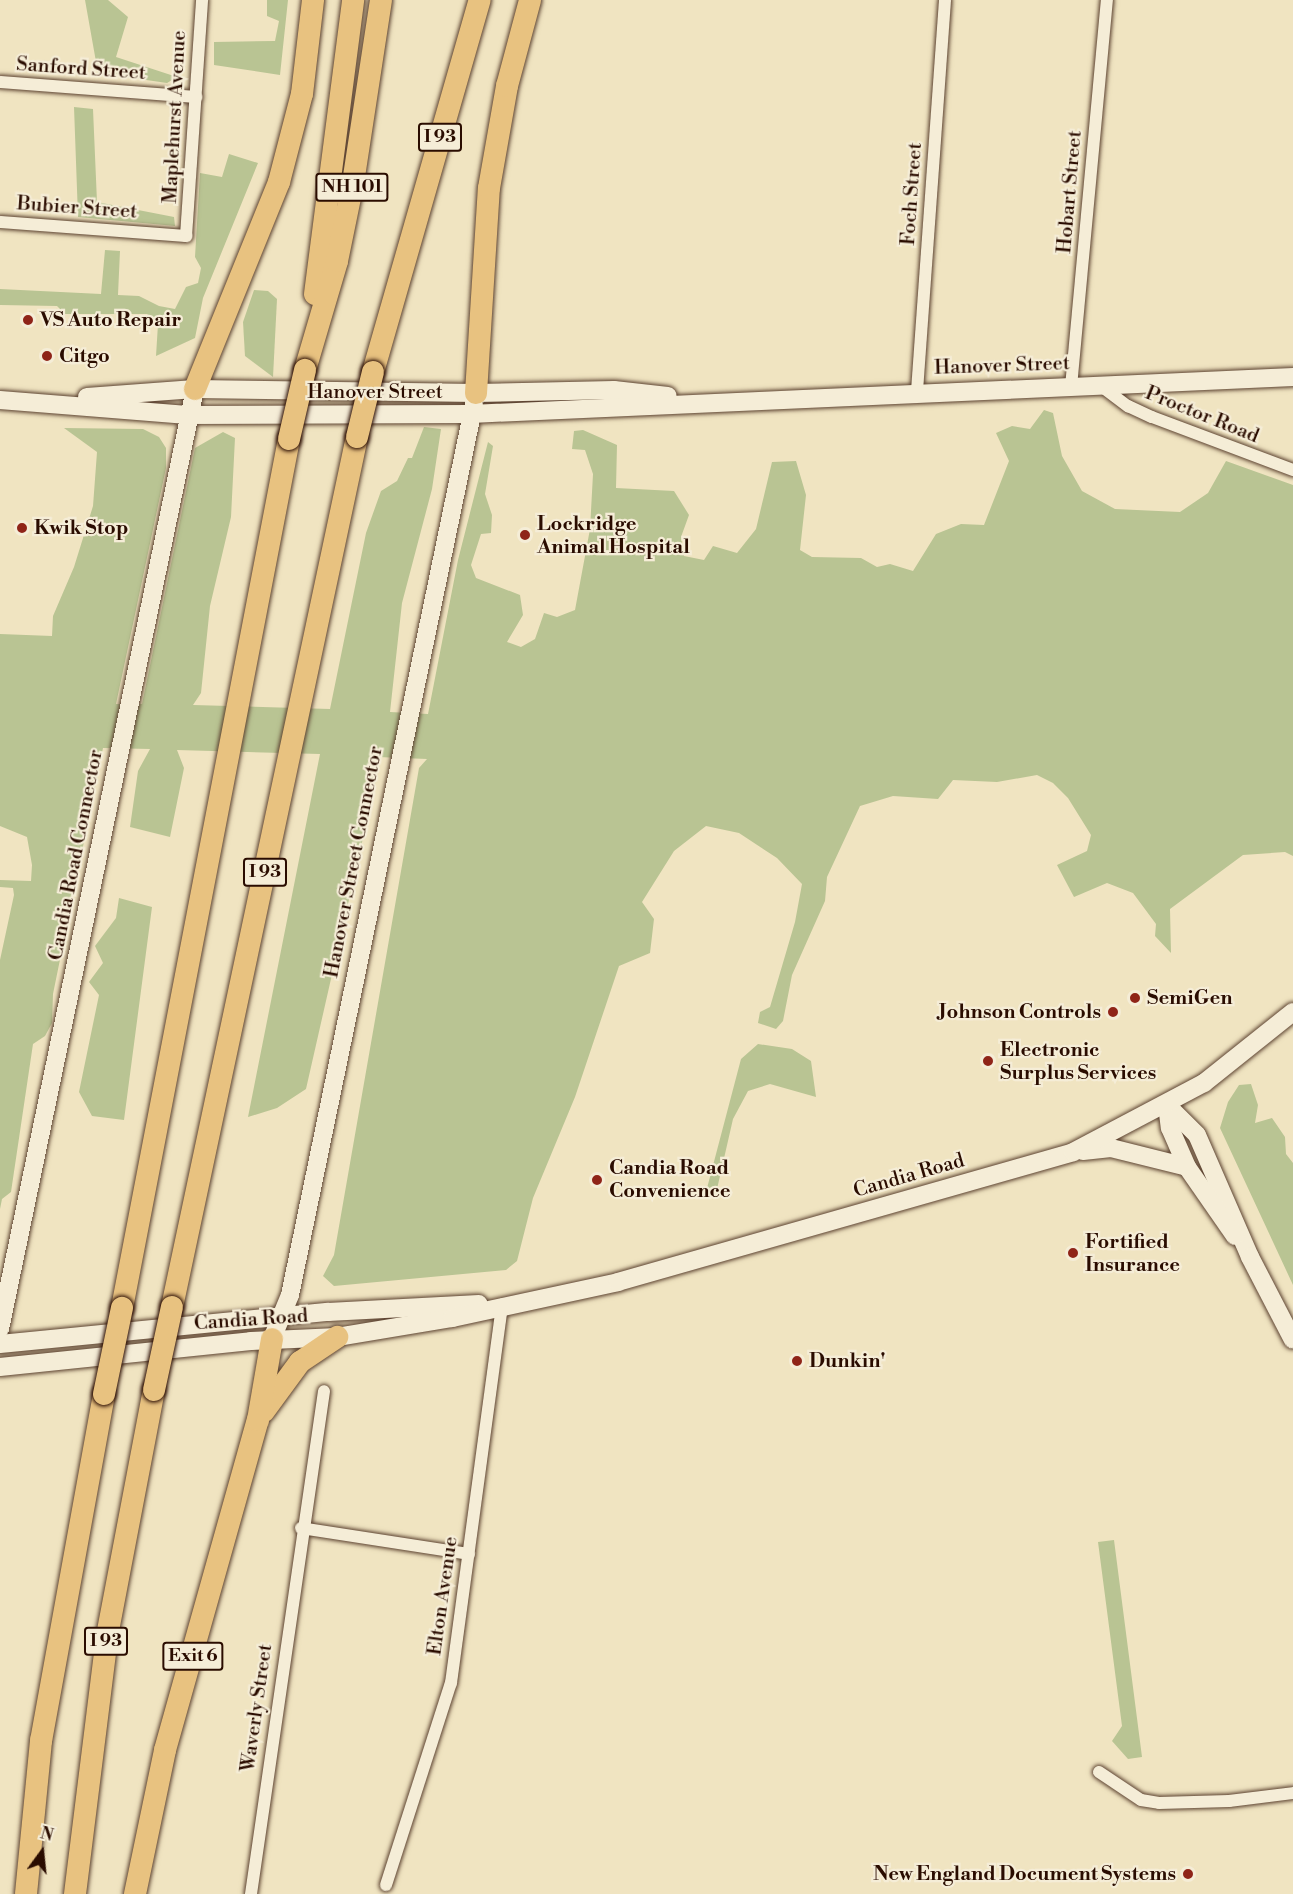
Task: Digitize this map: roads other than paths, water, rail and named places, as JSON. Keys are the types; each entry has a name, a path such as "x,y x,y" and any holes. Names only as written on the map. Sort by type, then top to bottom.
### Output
{"highway":[{"path":"195,389 279,182 302,94 313,0"},
{"name":"I 93","path":"26,1894 41,1741 104,1394 289,439 305,370 352,0"},
{"name":"NH 101","path":"305,370 337,261 353,183 381,0"},
{"name":"I 93","path":"75,1894 107,1636 154,1390 357,437 373,372 480,0"},
{"path":"474,404 489,188 507,86 530,0"},
{"path":"258,1420 300,1362 337,1336"},
{"path":"258,1420 272,1339"},
{"name":"Exit 6","path":"135,1894 165,1750 258,1420"}],"main road":[{"name":"Hanover Street","path":"0,400 39,401 187,415 474,404 614,390 711,401 1293,377"},
{"name":"Hanover Street","path":"39,401 195,389 474,404"},
{"name":"Candia Road Connector","path":"0,1329 84,939 187,415 195,389"},
{"name":"Hanover Street Connector","path":"272,1339 283,1317 474,404"},
{"name":"Candia Road","path":"0,1367 272,1339 337,1336 452,1318 502,1304 618,1282 1073,1152 1167,1105 1232,1063 1293,1012"},
{"path":"1167,1105 1170,1128 1187,1167 1250,1257"},
{"path":"1167,1105 1197,1135 1250,1257 1293,1340"},
{"path":"1073,1152 1111,1148 1187,1167"},
{"name":"Candia Road","path":"0,1344 283,1317 439,1305 502,1304"}],"street":[{"name":"Maplehurst Avenue","path":"186,236 202,0"},
{"name":"Foch Street","path":"917,391 945,0"},
{"name":"Hobart Street","path":"1071,387 1107,0"},
{"name":"Sanford Street","path":"0,82 196,97"},
{"name":"Bubier Street","path":"0,222 186,236"},
{"name":"Proctor Road","path":"1101,386 1128,406 1152,417 1293,470"},
{"name":"Elton Avenue","path":"386,1885 451,1683 502,1304"},
{"name":"Waverly Street","path":"251,1894 301,1528 324,1391"},
{"path":"301,1528 469,1554"},
{"path":"1099,1772 1141,1800 1159,1803 1229,1801 1293,1793"}],"place":[{"name":"VS Auto Repair","path":"28,320"},
{"name":"Citgo","path":"47,356"},
{"name":"Kwik Stop","path":"22,528"},
{"name":"Lockridge Animal Hospital","path":"525,535"},
{"name":"SemiGen","path":"1135,998"},
{"name":"Johnson Controls","path":"1113,1012"},
{"name":"Electronic Surplus Services","path":"988,1061"},
{"name":"Candia Road Convenience","path":"597,1180"},
{"name":"Fortified Insurance","path":"1073,1253"},
{"name":"Dunkin'","path":"797,1361"},
{"name":"New England Document Systems","path":"1188,1874"}]}
